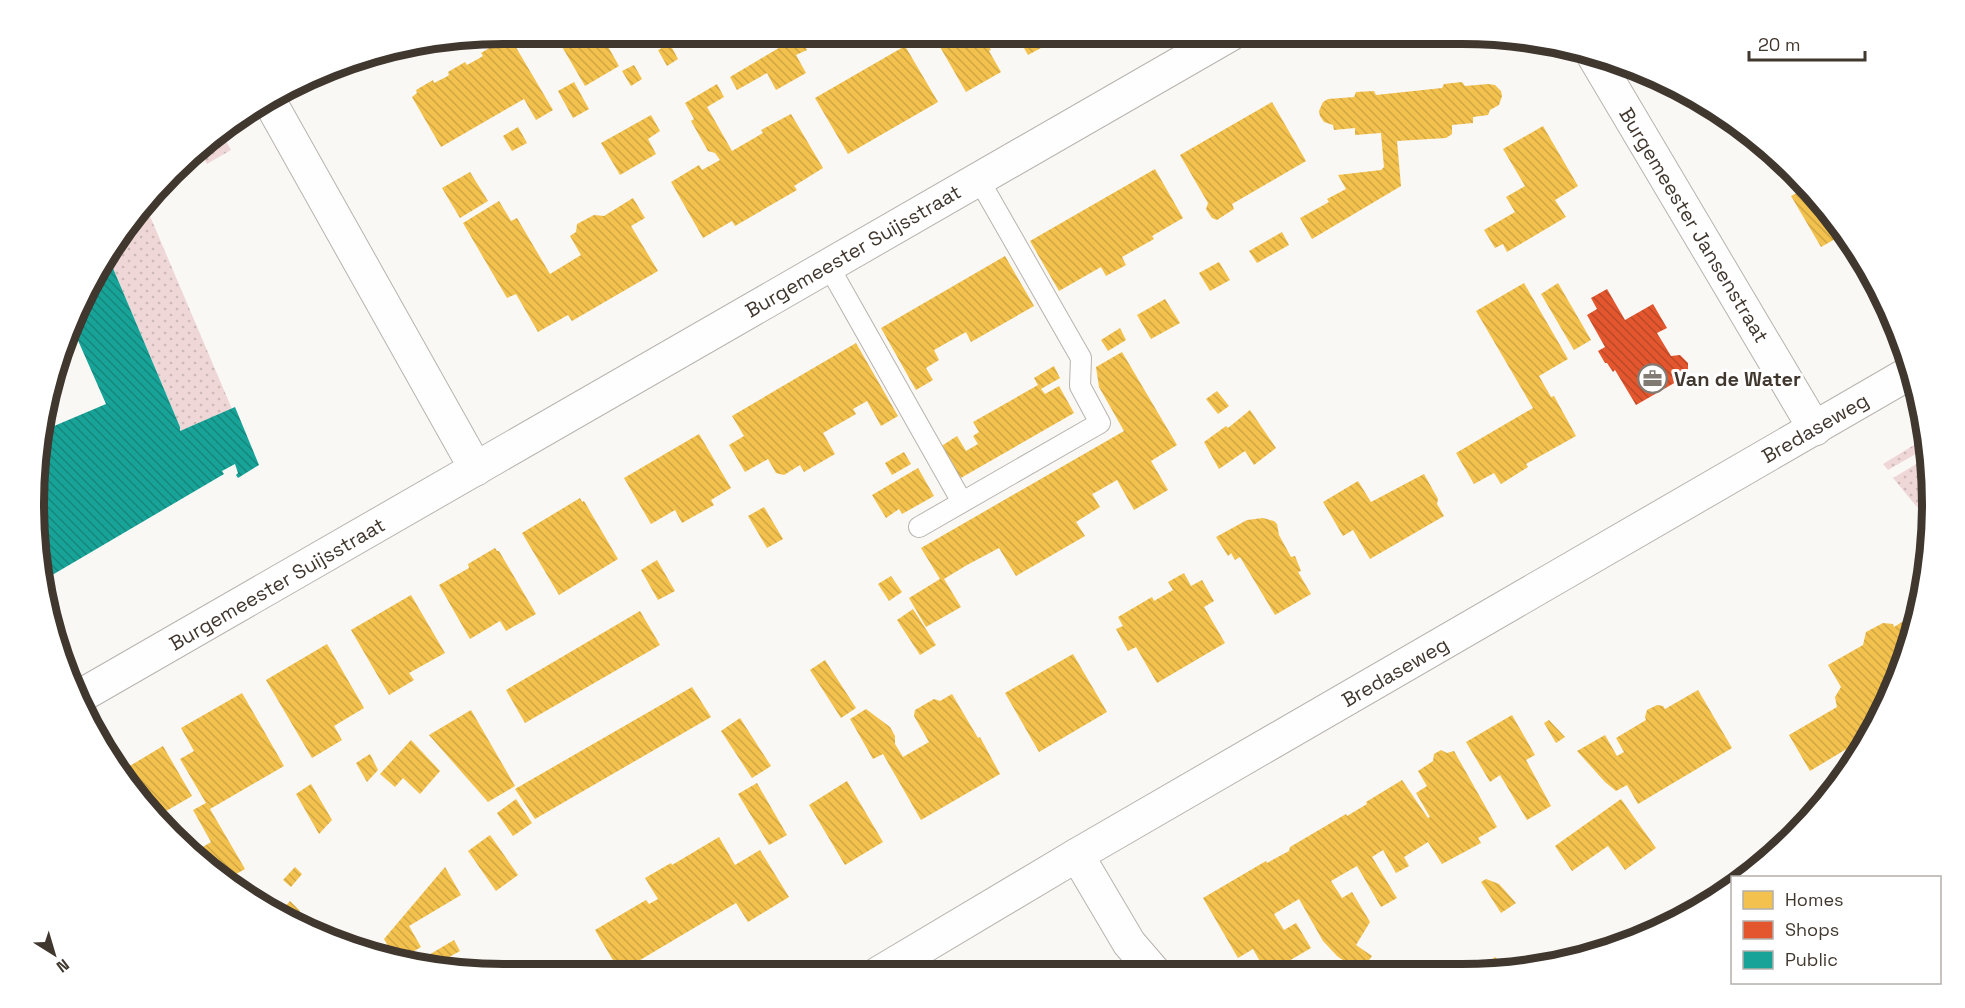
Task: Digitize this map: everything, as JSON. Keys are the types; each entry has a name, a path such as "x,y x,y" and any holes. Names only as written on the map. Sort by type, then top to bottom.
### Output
{"street":[{"name":"Burgemeester Suijsstraat","path":"85,694 1213,44"},
{"name":"Burgemeester Jansenstraat","path":"1600,65 1815,429"},
{"path":"272,106 476,469"},
{"name":"Bredaseweg","path":"894,964 1077,855 1903,377"},
{"path":"1077,855 1129,944 1147,964"}],"lane":[{"path":"919,527 1100,423 1080,386 1081,358 978,178"},
{"path":"828,265 962,502"}],"shaded area":[{"path":"224,139 231,150 207,164 203,156"},
{"path":"148,212 232,409 180,431 111,264"},
{"path":"1918,443 1919,452 1888,470 1883,464"},
{"path":"1920,462 1922,513 1893,478"}],"building: Homes":[{"path":"496,44 500,46 514,44 553,110 536,120 524,99 441,147 412,97 417,93 416,90 433,80 434,83 446,77 449,75 448,72 465,62 467,65 483,56 481,53"},
{"path":"560,44 607,44 619,66 585,86"},
{"path":"670,44 678,59 667,66 658,50"},
{"path":"786,44 804,44 807,50 796,55 806,73 776,90 767,73 737,90 730,77"},
{"path":"938,44 988,44 991,50 989,51 1001,72 966,92"},
{"path":"1022,44 1048,44 1028,55"},
{"path":"905,46 938,102 848,154 815,98"},
{"path":"634,65 642,79 631,86 622,71"},
{"path":"574,82 589,109 573,118 558,91"},
{"path":"1462,82 1465,86 1495,85 1501,91 1502,96 1499,105 1490,110 1488,115 1473,117 1473,123 1452,125 1452,134 1446,138 1397,141 1401,186 1312,239 1300,218 1329,202 1327,199 1346,189 1338,175 1381,170 1384,167 1381,133 1355,135 1355,128 1334,130 1333,125 1324,122 1320,116 1319,111 1323,102 1328,99 1354,97 1356,92 1374,91 1376,95 1442,88 1444,84"},
{"path":"717,84 724,97 707,107 732,151 763,133 761,130 791,114 823,168 794,186 797,190 735,226 732,221 703,238 671,182 699,165 702,170 720,160 715,153 708,151 691,121 694,119 685,103"},
{"path":"1272,102 1306,161 1232,204 1234,209 1217,220 1212,218 1206,209 1208,203 1180,155"},
{"path":"651,115 660,131 648,139 656,154 620,175 601,143"},
{"path":"1543,126 1578,186 1555,200 1566,217 1507,252 1503,244 1495,248 1484,230 1515,212 1506,197 1525,186 1503,149"},
{"path":"518,127 527,143 512,151 503,136"},
{"path":"202,156 204,159 190,167"},
{"path":"1155,169 1183,218 1152,236 1154,239 1122,257 1126,265 1106,276 1101,267 1059,291 1030,241"},
{"path":"470,172 488,201 460,218 442,188"},
{"path":"1799,192 1837,238 1821,247 1791,196"},
{"path":"633,198 645,218 631,226 658,271 572,321 568,315 538,332 516,294 507,298 463,223 499,201 511,221 517,218 550,274 581,255 570,236 576,232 577,224 594,215 604,216"},
{"path":"1282,232 1289,245 1257,263 1249,251"},
{"path":"1005,256 1034,306 971,342 966,332 934,350 939,360 926,368 933,380 916,390 881,328"},
{"path":"1219,262 1230,280 1210,291 1199,273"},
{"path":"1524,283 1568,359 1539,376 1551,397 1554,396 1576,436 1526,464 1528,467 1501,484 1494,473 1474,484 1456,453 1533,408 1476,311"},
{"path":"1558,283 1591,340 1574,350 1541,294"},
{"path":"1165,299 1180,323 1151,339 1137,315"},
{"path":"1120,328 1126,340 1108,351 1101,340"},
{"path":"856,343 898,416 881,426 867,401 853,409 856,414 823,433 835,454 804,472 800,465 784,475 776,473 768,459 745,472 729,445 744,436 732,416"},
{"path":"1122,352 1177,445 1151,461 1168,490 1134,510 1117,480 1092,494 1100,507 1076,522 1085,536 1016,576 999,548 967,565 944,579 961,607 926,627 909,598 940,579 921,548 1124,431 1099,387 1096,367"},
{"path":"1054,366 1060,378 1041,389 1045,394 1059,386 1074,413 959,479 940,447 957,436 966,451 978,444 973,436 979,432 973,422 1038,385 1034,378"},
{"path":"1217,391 1229,406 1218,414 1206,399"},
{"path":"1250,410 1276,448 1254,465 1245,451 1219,469 1204,442 1226,426 1228,428"},
{"path":"699,434 731,488 711,500 714,505 682,523 675,510 651,524 624,478"},
{"path":"904,452 911,464 892,475 885,463"},
{"path":"918,468 934,496 902,514 899,509 886,518 872,495"},
{"path":"1424,474 1438,499 1437,504 1444,516 1370,559 1353,530 1343,536 1323,502 1358,481 1371,502"},
{"path":"580,498 582,502 584,501 618,559 559,595 522,533"},
{"path":"764,507 783,539 767,548 748,516"},
{"path":"1263,518 1277,524 1279,535 1291,557 1295,556 1301,571 1298,572 1311,594 1275,615 1240,557 1235,560 1231,553 1228,556 1216,537 1247,520"},
{"path":"495,548 499,551 536,614 506,631 500,621 470,639 439,585 469,568 468,564"},
{"path":"657,560 675,591 658,600 641,570"},
{"path":"1184,573 1191,586 1202,580 1214,601 1204,607 1225,643 1157,683 1136,647 1128,651 1116,629 1123,626 1118,617 1152,597 1154,601 1173,590 1168,582"},
{"path":"891,576 902,592 889,601 878,584"},
{"path":"411,595 445,653 409,673 414,680 389,695 351,630"},
{"path":"913,609 936,645 920,655 897,620"},
{"path":"640,611 660,645 525,723 506,690"},
{"path":"1907,619 1886,680 1860,734 1853,745 1810,771 1789,735 1837,707 1835,697 1841,687 1828,665 1863,645 1866,632 1883,623 1893,624 1894,627"},
{"path":"327,644 364,708 334,726 342,740 312,758 266,680"},
{"path":"1073,654 1107,712 1039,752 1005,693"},
{"path":"825,660 856,708 841,718 810,670"},
{"path":"692,687 711,717 535,819 515,789"},
{"path":"1698,690 1732,748 1638,804 1627,785 1616,791 1577,751 1605,735 1617,756 1624,752 1616,738 1646,720 1647,710 1657,705 1665,709"},
{"path":"242,693 284,766 210,809 245,869 233,876 199,849 211,842 193,810 206,803 180,759 194,751 181,728"},
{"path":"952,694 978,738 980,737 1000,774 921,820 883,754 873,759 850,719 866,709 890,727 895,736 895,744 903,757 929,742 914,716 915,710 934,699 940,701"},
{"path":"471,710 515,786 488,802 429,735"},
{"path":"1512,715 1535,755 1526,760 1551,806 1527,820 1500,775 1490,782 1466,742"},
{"path":"740,718 771,766 752,778 721,731"},
{"path":"1549,720 1565,737 1556,743 1544,723"},
{"path":"411,740 440,771 420,794 403,778 395,787 380,774"},
{"path":"163,746 192,796 163,813 127,768"},
{"path":"1441,750 1447,753 1454,751 1497,827 1478,838 1481,843 1442,864 1428,842 1404,857 1409,866 1396,873 1383,850 1372,857 1397,898 1381,907 1357,866 1331,881 1342,898 1352,892 1370,922 1356,945 1372,956 1366,964 1348,964 1337,956 1323,941 1299,899 1274,914 1284,930 1296,923 1311,948 1284,964 1261,964 1253,949 1238,958 1203,898 1266,861 1267,863 1289,851 1290,847 1346,814 1347,816 1402,780 1428,818 1430,817 1416,793 1427,786 1418,771 1433,761 1434,754"},
{"path":"370,754 378,770 367,782 356,763"},
{"path":"847,781 883,842 845,865 809,805"},
{"path":"757,783 787,835 769,845 738,794"},
{"path":"311,784 332,820 319,834 296,794"},
{"path":"516,799 532,823 513,836 497,813"},
{"path":"1621,799 1656,848 1625,870 1608,846 1572,871 1555,846"},
{"path":"490,835 518,875 496,891 468,851"},
{"path":"719,837 735,865 760,850 789,897 748,922 736,903 633,964 615,964 595,930 646,900 649,904 658,899 645,878 671,863 672,865"},
{"path":"295,867 302,874 291,887 283,880"},
{"path":"445,867 461,895 409,926 421,947 408,955 391,950 384,939"},
{"path":"1486,879 1499,884 1516,903 1501,913 1481,882"},
{"path":"290,901 300,911 296,915 283,908"},
{"path":"454,940 460,951 442,961 428,958 427,956"},
{"path":"1495,957 1501,963 1491,964 1488,964"}],"building: Shops":[{"path":"1607,289 1625,320 1653,304 1667,328 1657,333 1671,356 1680,355 1688,363 1688,369 1683,378 1636,405 1615,370 1613,372 1598,351 1605,347 1587,315 1597,309 1591,298"}],"building: Public":[{"path":"111,264 180,431 235,407 259,465 238,478 235,464 222,471 224,474 49,577 44,534 44,474 50,428 106,404 76,336 91,300"}],"place":[{"name":"Van de Water","path":"1653,379"}]}
